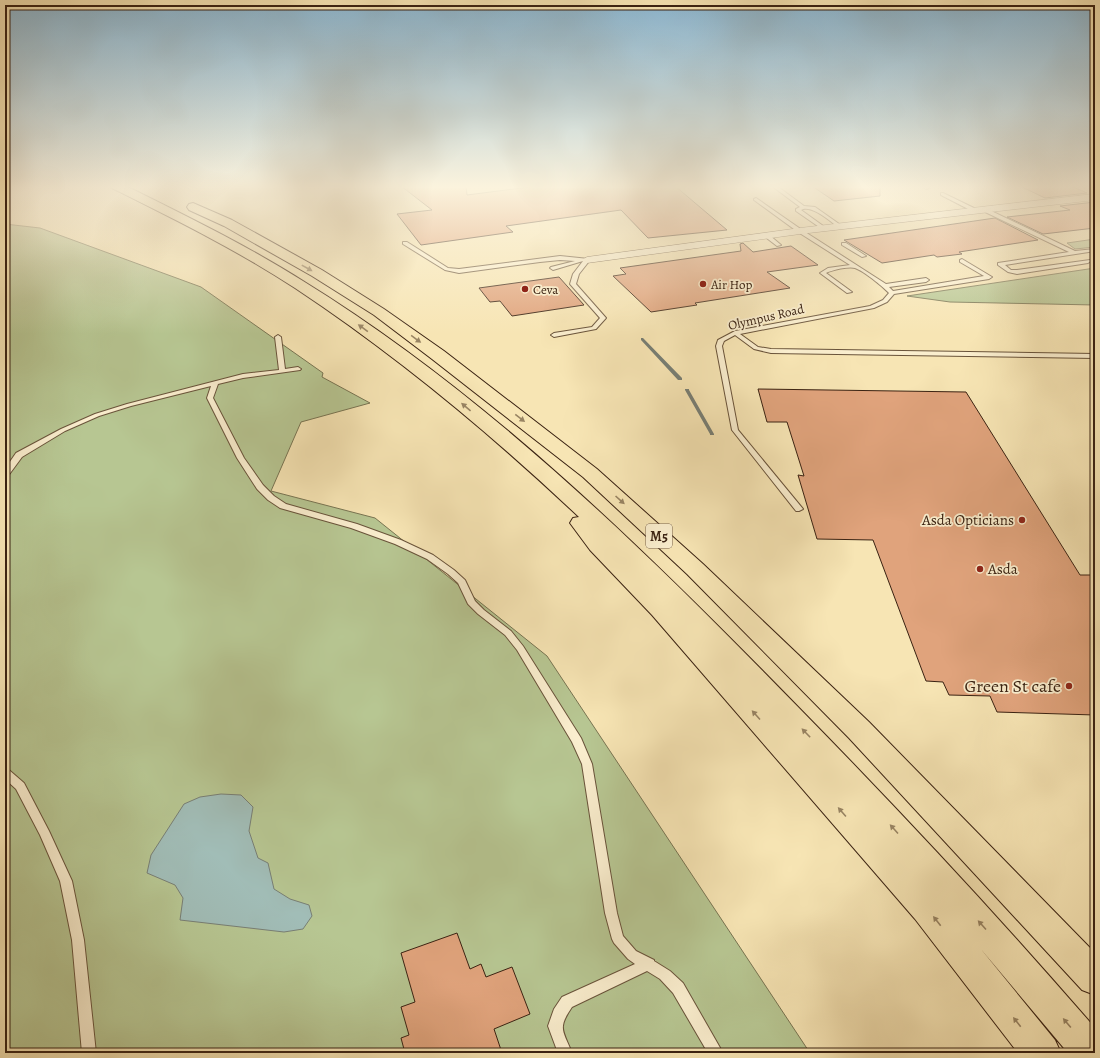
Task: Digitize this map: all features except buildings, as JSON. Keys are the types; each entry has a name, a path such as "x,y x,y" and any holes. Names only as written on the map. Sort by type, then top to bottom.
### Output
{"highway":[{"name":"M5","path":"216,235 294,280 408,360 464,405 548,478 687,608 822,749 993,937 1092,1053"},
{"name":"M5","path":"250,235 317,273 379,312 438,355 590,473 696,569 859,730 1095,978"},
{"name":"M5","path":"548,478 598,545 661,609 927,908 1042,1053"}],"street":[{"path":"587,260 763,235"}],"lane":[{"path":"766,235 779,245"},
{"path":"807,235 886,286 892,293 989,277 962,261"},
{"path":"1035,235 1074,253"},
{"path":"405,243 447,269 459,271 547,259 560,258 587,260"},
{"path":"844,244 864,256"},
{"path":"834,252 853,249"},
{"path":"1088,261 1017,272 1010,271 1000,264 1095,250"},
{"path":"553,268 587,260"},
{"path":"554,335 594,328 603,318 573,284 576,274 587,260"},
{"path":"849,292 823,273 832,269 856,266"},
{"path":"886,286 926,280"},
{"name":"Olympus Road","path":"799,509 735,430 719,346 721,340 735,333 872,307 885,301 892,293"},
{"path":"735,333 756,348 771,351 1095,356"},
{"path":"278,337 282,371"},
{"path":"5,474 20,455 63,430 97,415 243,376 298,369"},
{"path":"215,383 210,398 242,459 261,490 273,502 354,526 415,549 430,557 462,582 471,602 481,612 508,633 520,648 577,741 587,764 611,913 618,939 632,955 665,975 678,988 716,1053"},
{"path":"5,773 20,786 45,834 66,881 78,940 89,1053"},
{"path":"565,1053 555,1026 559,1014 567,1002 649,964"}],"green space":[{"path":"5,235 60,235 201,287 323,373 322,377 370,403 301,422 271,491 375,518 547,656 810,1053 5,1053"},
{"path":"1095,239 1095,247 1075,249 1067,243"},
{"path":"1095,268 1095,305 950,302 907,296"}],"water":[{"path":"221,794 241,795 253,807 249,831 258,858 268,863 274,889 290,899 309,905 312,916 303,929 284,932 180,920 183,898 175,885 147,873 151,855 184,804 200,797"}],"waterway":[{"path":"642,339 680,379"},
{"path":"687,390 712,434"}],"place":[{"name":"Air Hop","path":"703,284"},
{"name":"Ceva","path":"525,289"},
{"name":"Asda Opticians","path":"1022,520"},
{"name":"Asda","path":"980,569"},
{"name":"Green St cafe","path":"1069,686"}]}
